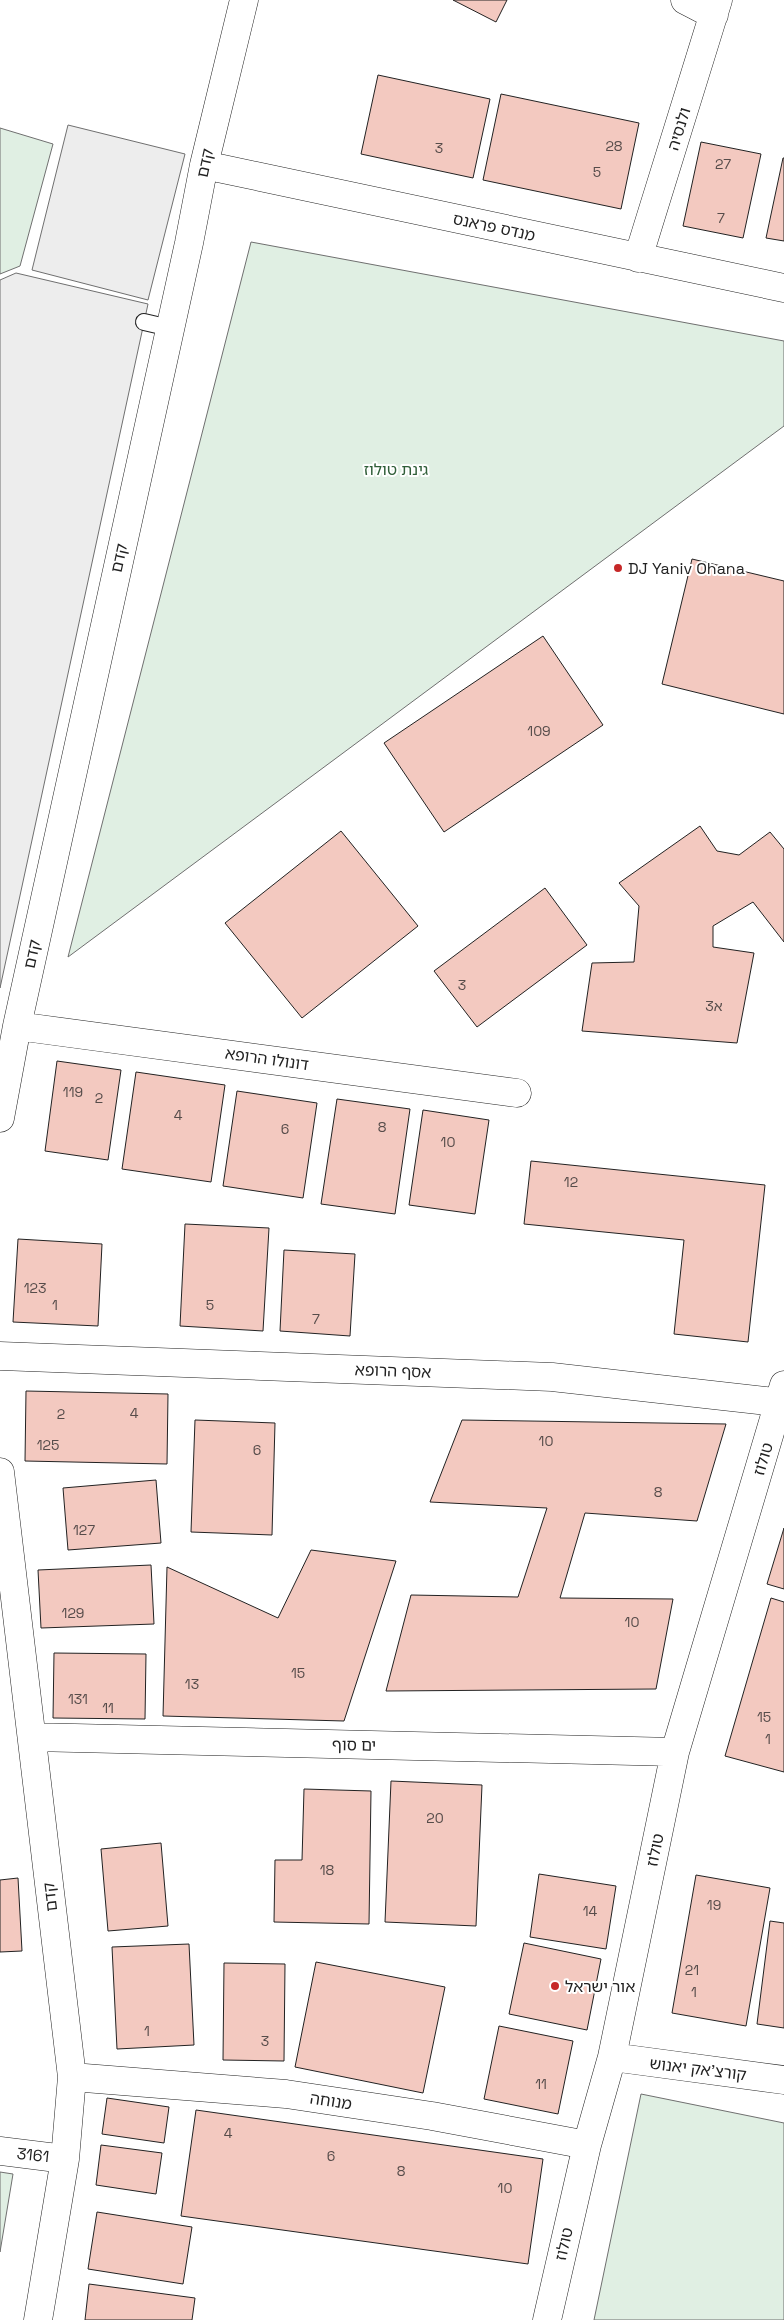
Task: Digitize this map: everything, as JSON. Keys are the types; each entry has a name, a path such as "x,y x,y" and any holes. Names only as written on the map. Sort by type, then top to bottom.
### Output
{"street":[{"name":"קדם","path":"0,1118 157,325 189,243 204,165 244,0"},
{"path":"684,0 716,8"},
{"name":"ולנסיה","path":"638,258 716,8"},
{"name":"מנדס פראנס","path":"204,165 784,288"},
{"name":"דונולו הרופא","path":"17,1026 517,1093"},
{"name":"אסף הרופא","path":"0,1356 552,1377 783,1396"},
{"name":"טולוז","path":"547,2320 587,2145 612,2058 676,1752 783,1396"},
{"name":"קדם","path":"0,1472 72,2077 65,2158 38,2320"},
{"name":"ים סוף","path":"32,1737 676,1752"},
{"name":"קורצ'אק יאנוש","path":"612,2058 784,2080"},
{"name":"מנוחה","path":"72,2077 286,2094 432,2116 587,2145"},
{"name":"3161","path":"0,2151 65,2158"}],"green space":[{"path":"0,128 53,144 20,266 0,274"},
{"name":"גינת טולוז","path":"251,242 784,341 784,426 68,957"},
{"path":"641,2094 784,2123 784,2320 594,2320"},
{"path":"0,2172 13,2174 0,2252"}],"shaded area":[{"path":"68,125 185,154 148,300 32,270"},
{"path":"16,273 148,304 0,988 0,280"}],"building":[{"path":"453,0 507,0 496,22"},
{"path":"378,75 490,99 473,178 361,154"},
{"path":"501,94 639,123 621,209 483,180"},
{"path":"701,142 761,154 743,238 683,226"},
{"path":"784,158 784,241 766,238"},
{"path":"692,559 784,581 784,714 662,684"},
{"path":"543,636 603,725 444,832 384,743"},
{"path":"700,826 717,851 739,855 770,832 784,849 784,942 753,902 713,926 713,947 754,953 737,1043 582,1031 592,963 634,962 639,906 619,883"},
{"path":"341,831 418,926 302,1018 225,923"},
{"path":"545,888 587,945 477,1027 434,971"},
{"path":"57,1061 121,1070 108,1160 45,1151"},
{"path":"136,1072 225,1085 211,1182 122,1169"},
{"path":"237,1091 317,1103 303,1198 223,1186"},
{"path":"337,1099 410,1109 395,1214 321,1204"},
{"path":"423,1110 489,1120 475,1214 409,1205"},
{"path":"531,1161 765,1185 748,1342 674,1334 684,1240 524,1224"},
{"path":"185,1224 269,1228 263,1331 180,1326"},
{"path":"18,1239 102,1244 98,1326 13,1322"},
{"path":"284,1250 355,1254 350,1336 280,1331"},
{"path":"26,1391 168,1394 167,1464 25,1461"},
{"path":"195,1420 275,1423 272,1535 191,1532"},
{"path":"462,1420 726,1424 697,1521 585,1513 560,1598 673,1599 656,1689 386,1691 411,1595 518,1597 547,1508 430,1502"},
{"path":"156,1480 161,1543 68,1550 63,1488"},
{"path":"784,1528 784,1589 767,1584"},
{"path":"311,1550 396,1561 344,1721 163,1716 167,1567 278,1618"},
{"path":"151,1565 154,1624 41,1628 38,1570"},
{"path":"771,1598 784,1602 784,1772 725,1756"},
{"path":"54,1653 146,1654 145,1719 53,1718"},
{"path":"391,1781 482,1785 476,1926 385,1922"},
{"path":"304,1789 371,1791 369,1924 274,1922 275,1860 302,1860"},
{"path":"161,1843 168,1926 108,1931 101,1849"},
{"path":"539,1874 616,1886 606,1949 530,1937"},
{"path":"696,1875 770,1888 746,2026 672,2013"},
{"path":"18,1878 22,1951 0,1952 0,1880"},
{"path":"770,1921 784,1923 784,2028 757,2024"},
{"name":"אור ישראל","path":"524,1943 601,1959 587,2030 509,2014"},
{"path":"189,1944 194,2045 117,2049 112,1947"},
{"path":"316,1962 445,1987 423,2093 295,2067"},
{"path":"224,1963 285,1964 284,2061 223,2060"},
{"path":"499,2026 573,2041 558,2114 484,2099"},
{"path":"107,2098 169,2107 164,2143 102,2134"},
{"path":"196,2110 543,2159 528,2264 181,2216"},
{"path":"101,2145 162,2153 156,2194 96,2185"},
{"path":"97,2212 192,2227 183,2284 88,2269"},
{"path":"89,2284 195,2298 192,2320 85,2320"}],"place":[{"name":"DJ Yaniv Ohana","path":"618,568"},
{"name":"אור ישראל","path":"555,1986"}]}
